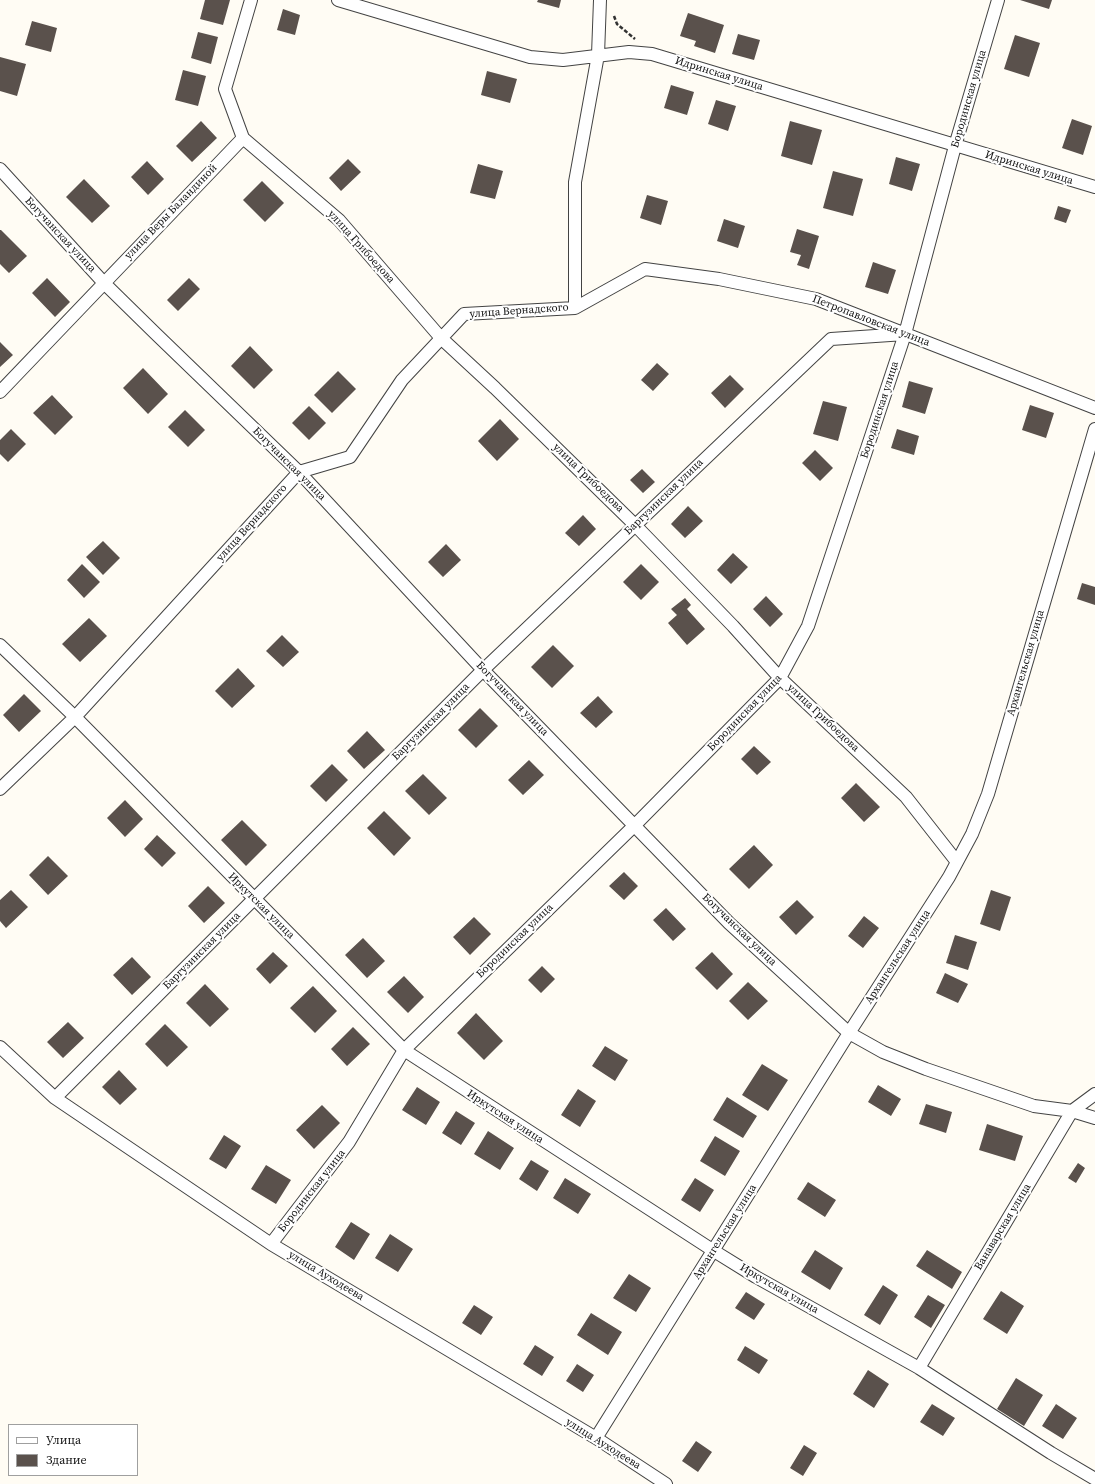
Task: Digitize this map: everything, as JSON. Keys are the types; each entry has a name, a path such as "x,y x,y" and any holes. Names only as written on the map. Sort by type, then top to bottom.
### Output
{"street":[{"path":"243,138 225,89 251,0"},
{"name":"Идринская улица","path":"338,0 530,57 563,60 629,52 652,54 1095,188"},
{"name":"улица Вернадского","path":"0,789 76,717 299,472 350,456 402,380 464,314 576,308 575,182 598,55 600,0"},
{"name":"Бородинская улица","path":"271,1244 349,1142 404,1050 635,825 780,678 808,626 905,334 955,146 998,0"},
{"name":"улица Веры Баландиной","path":"0,392 243,138"},
{"name":"улица Грибоедова","path":"243,138 339,220 442,338 635,525 733,626 780,678 906,797 957,862"},
{"name":"Богучанская улица","path":"0,169 104,283 299,472 483,670 729,923 849,1033 882,1052 926,1069 1034,1106 1072,1111 1095,1118"},
{"name":"Петропавловская улица","path":"576,308 645,269 719,279 816,299 1095,408"},
{"name":"Баргузинская улица","path":"55,1098 483,670 831,339 905,334"},
{"name":"Архангельская улица","path":"596,1438 849,1033 949,878 972,834 988,794 1095,429"},
{"name":"Иркутская улица","path":"0,645 76,717 254,900 404,1050 714,1251 756,1277 919,1368 1051,1453 1095,1479"},
{"name":"улица Ауходеева","path":"0,1047 55,1098 271,1244 596,1438 666,1484"},
{"name":"Ванаварская улица","path":"919,1368 1072,1111 1095,1094"}],"path":[{"path":"612,12 617,24 652,54"}],"building":[{"path":"205,0 230,0 223,25 200,19"},
{"path":"538,0 561,0 559,8 537,2"},
{"path":"1020,0 1052,0 1049,9"},
{"path":"283,9 300,15 295,35 277,30"},
{"path":"688,13 724,25 715,53 694,46 696,41 680,36"},
{"path":"32,21 57,28 51,52 25,45"},
{"path":"198,32 218,37 211,64 191,58"},
{"path":"738,34 760,40 754,60 732,54"},
{"path":"1015,35 1040,43 1029,77 1004,69"},
{"path":"0,57 26,64 17,96 0,91"},
{"path":"183,70 206,76 198,106 175,100"},
{"path":"487,71 517,79 510,103 481,95"},
{"path":"671,85 694,92 687,115 664,108"},
{"path":"716,100 736,106 728,131 708,124"},
{"path":"1072,119 1092,126 1083,155 1062,148"},
{"path":"201,121 217,138 192,162 176,146"},
{"path":"790,121 822,130 812,165 781,156"},
{"path":"896,157 920,164 912,191 889,184"},
{"path":"348,159 361,172 341,191 329,178"},
{"path":"147,161 164,179 148,195 131,177"},
{"path":"478,164 503,171 495,199 470,193"},
{"path":"833,171 863,179 853,216 823,208"},
{"path":"84,179 110,206 92,223 66,197"},
{"path":"262,181 284,203 265,222 243,200"},
{"path":"647,195 668,201 661,225 640,218"},
{"path":"1058,206 1071,210 1066,223 1054,219"},
{"path":"724,219 745,226 738,248 717,241"},
{"path":"797,229 819,236 809,269 797,265 801,255 790,252"},
{"path":"0,230 27,256 9,273 0,264"},
{"path":"873,262 896,270 888,294 865,287"},
{"path":"47,278 70,302 55,317 32,293"},
{"path":"189,278 200,289 178,311 167,300"},
{"path":"0,342 13,355 0,367"},
{"path":"250,346 273,370 254,389 231,366"},
{"path":"657,363 669,374 653,391 641,380"},
{"path":"143,368 168,394 148,414 123,388"},
{"path":"338,371 356,389 332,413 314,395"},
{"path":"730,375 744,389 725,408 711,393"},
{"path":"909,381 933,388 925,414 902,407"},
{"path":"52,395 73,417 55,435 33,413"},
{"path":"823,401 847,407 838,441 813,434"},
{"path":"1030,405 1054,413 1046,438 1022,430"},
{"path":"309,406 326,423 309,440 292,423"},
{"path":"185,410 205,430 188,447 168,427"},
{"path":"500,419 519,439 497,461 478,441"},
{"path":"11,429 26,444 8,462 0,454 0,440"},
{"path":"897,429 919,436 914,455 891,448"},
{"path":"815,450 833,468 820,481 802,463"},
{"path":"642,469 655,482 643,493 630,480"},
{"path":"688,506 703,521 685,538 671,524"},
{"path":"583,515 596,529 579,546 565,533"},
{"path":"103,541 120,558 103,575 86,557"},
{"path":"446,544 461,560 443,577 428,562"},
{"path":"733,553 748,567 731,584 717,570"},
{"path":"82,564 100,582 84,598 67,580"},
{"path":"641,564 659,582 641,600 623,582"},
{"path":"1082,583 1095,587 1095,605 1077,599"},
{"path":"766,596 783,614 770,627 753,609"},
{"path":"685,598 691,605 687,609 705,629 687,645 668,623 677,615 671,609"},
{"path":"89,618 107,636 80,662 62,644"},
{"path":"282,635 299,652 283,667 266,651"},
{"path":"553,645 574,666 552,688 531,667"},
{"path":"238,668 255,686 232,708 215,691"},
{"path":"24,694 41,711 19,732 3,715"},
{"path":"598,696 613,712 596,728 580,713"},
{"path":"480,708 498,726 476,748 458,730"},
{"path":"367,731 385,750 364,769 347,751"},
{"path":"754,746 771,762 757,775 741,759"},
{"path":"529,760 544,775 523,795 508,780"},
{"path":"332,764 348,780 326,802 310,786"},
{"path":"423,774 447,798 429,815 405,791"},
{"path":"856,783 880,807 864,822 841,798"},
{"path":"125,800 143,819 125,837 107,818"},
{"path":"384,811 411,838 394,856 367,828"},
{"path":"242,820 267,845 246,866 221,840"},
{"path":"157,835 176,853 162,867 144,849"},
{"path":"754,845 773,865 749,889 729,869"},
{"path":"48,856 68,876 48,895 29,875"},
{"path":"624,872 638,886 624,900 609,886"},
{"path":"208,886 225,903 204,923 188,906"},
{"path":"11,890 28,907 6,928 0,921 0,900"},
{"path":"991,890 1011,897 1000,931 980,924"},
{"path":"797,900 814,917 796,935 779,917"},
{"path":"666,908 686,929 673,941 653,920"},
{"path":"864,916 879,928 863,948 848,936"},
{"path":"474,917 491,934 470,955 453,937"},
{"path":"955,935 977,942 968,970 946,963"},
{"path":"363,938 385,961 367,978 345,955"},
{"path":"273,952 288,966 270,984 256,969"},
{"path":"712,952 733,974 717,990 695,968"},
{"path":"132,957 151,977 132,995 113,975"},
{"path":"542,966 555,979 541,993 528,980"},
{"path":"945,973 968,984 958,1003 936,993"},
{"path":"404,976 424,997 408,1013 387,992"},
{"path":"748,982 768,1001 748,1020 729,1001"},
{"path":"205,984 229,1009 210,1027 186,1003"},
{"path":"313,986 337,1011 315,1033 290,1008"},
{"path":"476,1013 503,1041 484,1060 457,1033"},
{"path":"68,1022 84,1038 63,1058 47,1042"},
{"path":"165,1024 188,1047 167,1067 145,1044"},
{"path":"353,1027 370,1044 347,1066 331,1049"},
{"path":"605,1046 628,1060 615,1081 592,1066"},
{"path":"762,1064 788,1080 768,1111 742,1095"},
{"path":"119,1070 137,1089 120,1105 102,1087"},
{"path":"878,1085 901,1099 891,1116 868,1102"},
{"path":"417,1087 440,1102 426,1125 402,1110"},
{"path":"578,1089 596,1101 580,1127 561,1115"},
{"path":"727,1097 757,1116 743,1138 713,1120"},
{"path":"926,1104 952,1112 946,1133 919,1124"},
{"path":"322,1105 340,1123 314,1149 296,1130"},
{"path":"456,1111 475,1123 461,1145 442,1133"},
{"path":"987,1124 1023,1136 1015,1161 979,1150"},
{"path":"488,1131 514,1148 500,1170 474,1154"},
{"path":"224,1135 241,1146 226,1169 209,1159"},
{"path":"715,1136 740,1151 725,1176 700,1161"},
{"path":"531,1160 549,1171 537,1191 519,1179"},
{"path":"1078,1163 1085,1168 1076,1183 1068,1178"},
{"path":"266,1165 291,1180 276,1204 251,1189"},
{"path":"565,1178 591,1194 578,1214 553,1198"},
{"path":"695,1178 714,1190 700,1212 681,1200"},
{"path":"808,1182 836,1200 825,1217 797,1199"},
{"path":"351,1222 370,1234 354,1260 335,1247"},
{"path":"390,1234 413,1249 398,1272 375,1258"},
{"path":"815,1250 843,1268 830,1290 801,1272"},
{"path":"927,1250 962,1272 952,1289 916,1266"},
{"path":"629,1274 651,1288 636,1312 613,1298"},
{"path":"883,1285 898,1295 880,1325 864,1315"},
{"path":"1001,1291 1024,1306 1007,1334 983,1319"},
{"path":"746,1292 765,1304 754,1320 735,1308"},
{"path":"928,1295 945,1305 931,1328 914,1317"},
{"path":"474,1305 493,1317 481,1335 462,1323"},
{"path":"591,1313 622,1332 608,1355 577,1335"},
{"path":"535,1345 554,1357 542,1376 523,1364"},
{"path":"745,1346 768,1360 759,1374 737,1360"},
{"path":"577,1364 594,1375 583,1392 566,1381"},
{"path":"868,1370 889,1384 874,1408 853,1394"},
{"path":"1016,1378 1043,1395 1024,1426 997,1409"},
{"path":"932,1404 955,1418 943,1436 920,1422"},
{"path":"1056,1404 1077,1418 1063,1439 1042,1426"},
{"path":"696,1441 712,1452 698,1472 682,1461"},
{"path":"804,1445 817,1453 803,1476 790,1468"}]}
